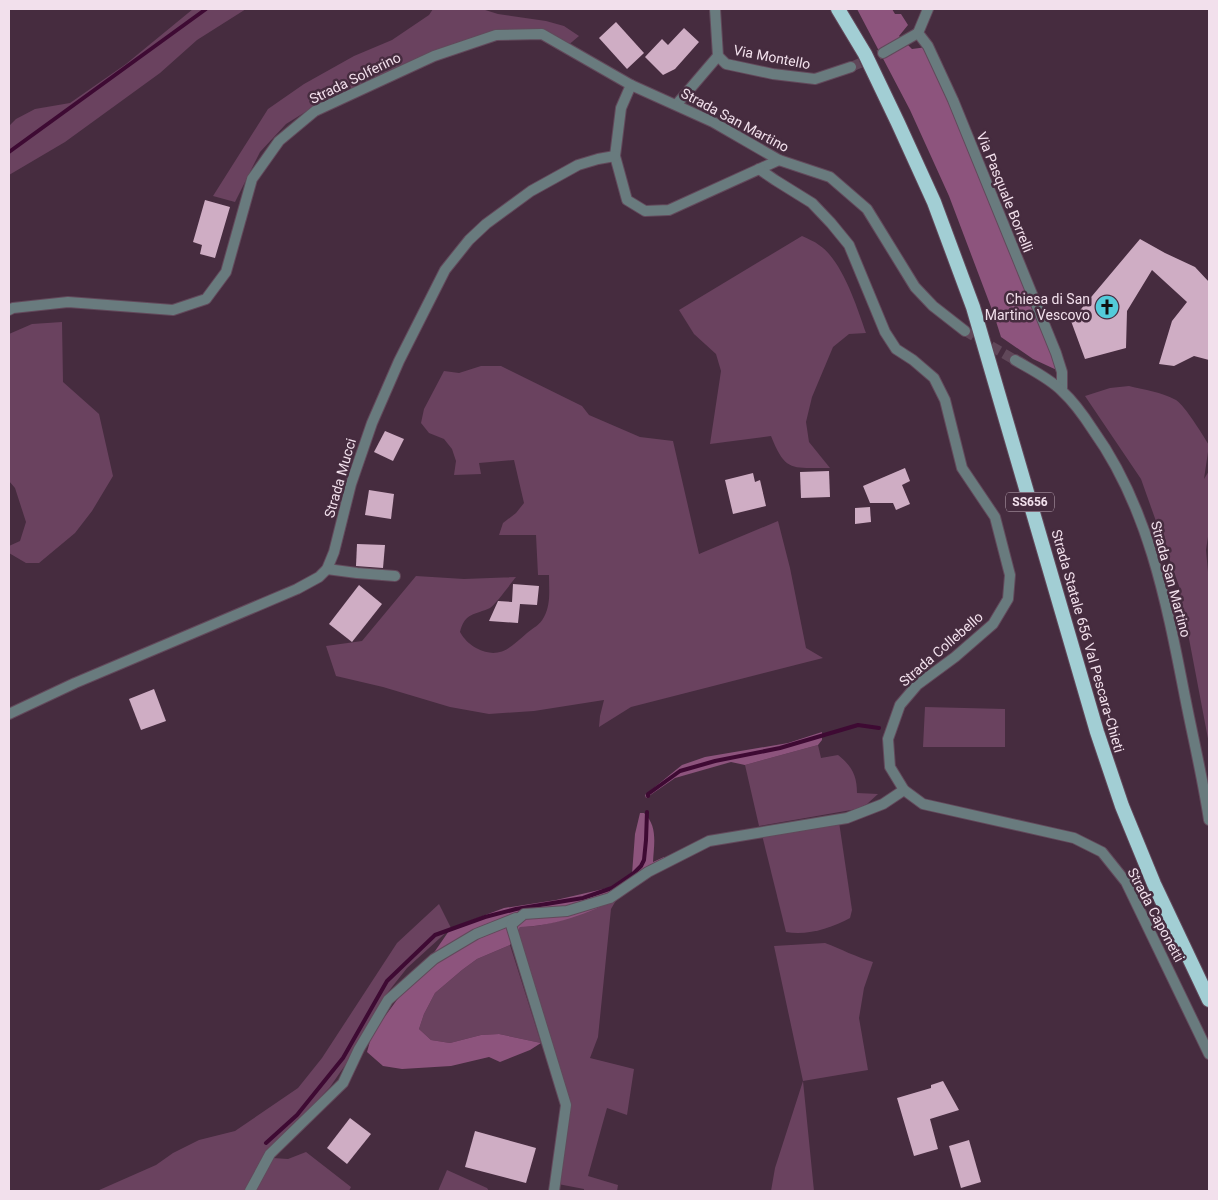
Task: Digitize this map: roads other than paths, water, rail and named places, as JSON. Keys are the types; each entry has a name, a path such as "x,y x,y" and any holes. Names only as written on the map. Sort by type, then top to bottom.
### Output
{"highway":[{"name":"Strada Statale 656 Val Pescara-Chieti","path":"838,9 865,54 934,202 973,307 1097,732 1122,806 1154,884 1209,1000"}],"street":[{"name":"Via Montello","path":"715,9 718,56 726,64 773,74 815,79 851,67"},
{"path":"883,53 918,33 928,9"},
{"name":"Via Pasquale Borrelli","path":"918,33 928,46 953,100 1056,353 1062,372 1062,390"},
{"name":"Strada Solferino","path":"9,310 68,302 173,310 206,299 226,272 252,179 279,141 315,111 434,56 496,36 542,34 631,85"},
{"name":"Via Montello","path":"677,104 718,56"},
{"path":"631,85 621,108 615,156 627,200 645,211 669,210 779,160"},
{"name":"Strada San Martino","path":"631,85 677,104 713,122 779,160 830,177 867,209 915,287 933,306 965,331"},
{"name":"Strada Mucci","path":"327,569 334,552 351,484 372,424 399,362 445,270 469,240 486,224 531,191 578,165 615,156"},
{"name":"Strada Collebello","path":"759,169 812,203 850,245 885,332 896,349 913,360 934,378 945,400 962,468 995,516 1010,575 1008,599 993,624 955,657 918,685 900,705 888,739 890,767 904,790 923,804"},
{"name":"Strada San Martino","path":"1015,360 1062,390 1082,414 1118,469 1146,534 1172,632 1209,820"},
{"path":"9,714 75,683 297,589 319,578 327,569 395,576"},
{"path":"250,1191 270,1154 343,1083 359,1049 388,1000 434,959 476,934 524,914 567,911 610,898 648,872 709,841 847,818 883,804 904,790"},
{"name":"Strada Caponetti","path":"923,804 1074,838 1102,852 1126,882 1209,1054"},
{"path":"524,914 511,925 566,1105 554,1191"}],"waterway":[{"path":"9,152 206,9"},
{"path":"648,796 648,794 680,771 715,761 780,748 858,725 879,728"},
{"path":"266,1143 297,1115 343,1058 387,981 435,935 485,917 516,909 583,898 612,888 634,873 644,860 647,812"}],"tunnel":[{"path":"851,67 883,53"},
{"path":"965,331 1015,360"}],"place":[{"name":"Chiesa di San Martino Vescovo","path":"1107,307"}]}
